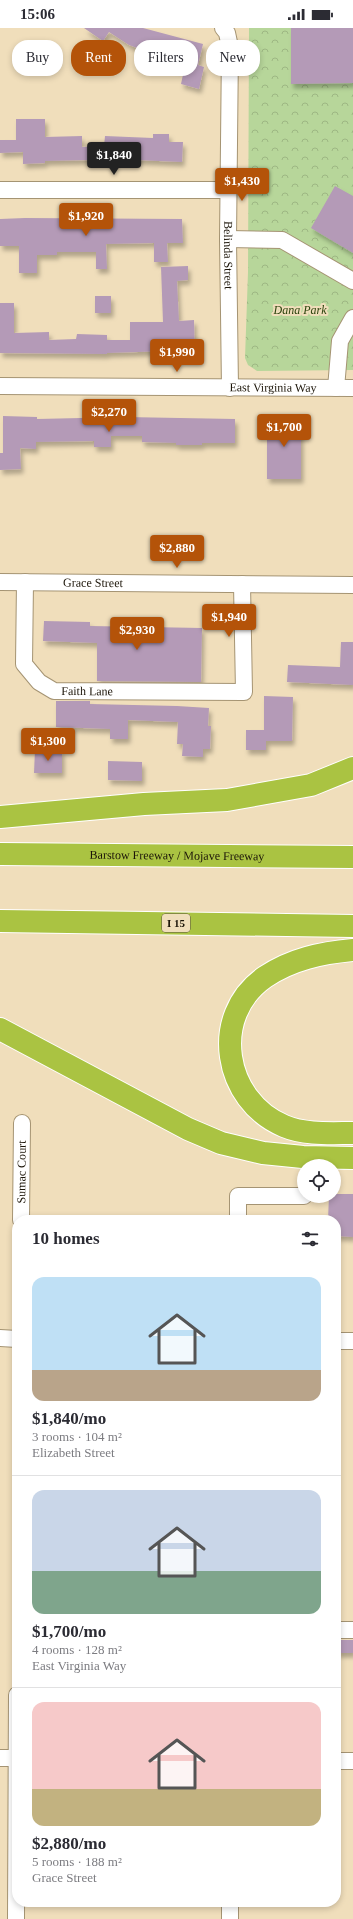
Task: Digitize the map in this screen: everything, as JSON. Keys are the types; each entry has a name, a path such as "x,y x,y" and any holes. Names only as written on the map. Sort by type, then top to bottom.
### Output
{"highway":[{"path":"0,817 144,804 228,800 311,785 353,768"},
{"name":"Barstow Freeway / Mojave Freeway","path":"0,854 353,858"},
{"name":"I 15","path":"0,921 353,926"},
{"path":"353,950 303,958 282,966 263,978 247,994 235,1014 231,1038 231,1063 240,1086 256,1108 284,1126 318,1133 353,1133"},
{"path":"0,1029 188,1128 221,1143 263,1153 304,1157 353,1158"}],"street":[{"name":"Belinda Street","path":"223,28 227,33 230,47 228,190 230,388"},
{"path":"0,190 228,190"},
{"path":"228,239 282,240 353,281"},
{"path":"336,388 340,341 353,318"},
{"name":"East Virginia Way","path":"0,386 353,388"},
{"name":"Grace Street","path":"0,582 353,585"},
{"name":"Faith Lane","path":"25,582 24,664 39,682 54,691 244,692 242,584"},
{"name":"Sumac Court","path":"21,1215 22,1123"},
{"path":"238,1215 238,1196 297,1196"},
{"path":"0,1338 12,1338"},
{"path":"341,1341 353,1341"},
{"path":"341,1630 353,1630"},
{"path":"0,1758 12,1758"},
{"path":"341,1761 353,1761"},
{"path":"16,1907 16,1919"},
{"path":"230,1907 230,1919"}],"green space":[{"name":"Dana Park","path":"249,28 353,28 353,370 257,371 248,365 245,358 248,272 249,76 260,76 260,40 249,40"}],"building":[{"path":"84,28 143,28 188,40 134,40 134,47 126,43 126,40 121,40 109,32 104,40"},
{"path":"291,28 353,28 353,83 291,84"},
{"path":"198,43 203,44 198,65"},
{"path":"198,65 204,67 199,89 181,84 183,76 198,76"},
{"path":"16,119 45,119 45,137 82,136 82,147 104,146 105,136 153,138 153,134 169,134 169,142 183,142 182,162 90,158 90,160 45,161 45,163 23,164 23,152 0,153 0,140 16,140"},
{"path":"335,186 353,196 353,253 311,228"},
{"path":"0,219 182,219 183,243 167,243 168,262 154,262 154,243 106,244 107,269 96,269 96,252 57,252 57,255 37,255 37,273 19,273 19,246 0,246"},
{"path":"188,266 188,280 177,281 179,321 194,320 195,355 168,356 168,351 107,354 0,353 0,303 14,303 14,333 49,332 49,340 76,339 77,334 107,335 107,340 130,340 130,322 163,322 161,267"},
{"path":"95,296 111,296 111,313 95,313"},
{"path":"3,416 37,417 37,419 125,417 235,419 235,443 176,445 176,443 142,442 142,436 111,436 111,447 94,447 94,441 36,442 36,449 20,448 21,469 0,470 0,453 3,453"},
{"path":"267,418 301,418 301,479 267,479"},
{"path":"44,621 90,622 90,626 202,628 201,682 97,681 97,643 43,641"},
{"path":"341,642 353,642 353,685 287,682 288,665 340,667"},
{"path":"264,696 293,697 292,741 266,741 266,750 246,750 246,730 264,730"},
{"path":"56,701 90,701 90,704 209,708 208,726 211,726 210,749 203,749 203,757 182,756 183,744 177,744 178,722 128,720 128,739 110,739 110,729 56,727"},
{"path":"35,750 62,750 62,773 34,773"},
{"path":"108,761 142,762 142,781 108,780"},
{"path":"341,1194 353,1194 353,1237 341,1236 341,1215 328,1215 329,1203 341,1203"},
{"path":"341,1640 353,1640 353,1653 341,1653"}]}
